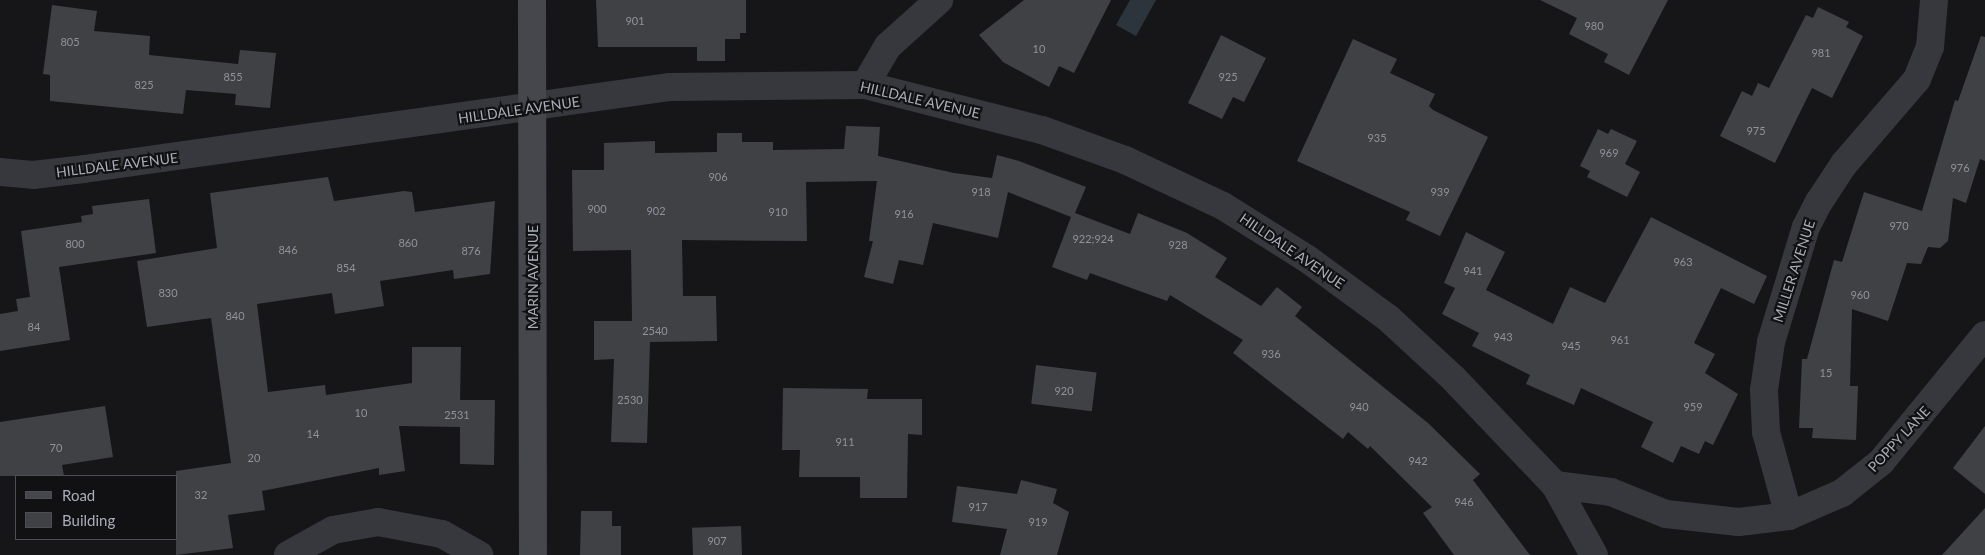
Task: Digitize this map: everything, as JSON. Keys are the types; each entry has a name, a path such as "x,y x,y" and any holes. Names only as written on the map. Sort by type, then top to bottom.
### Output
{"street":[{"name":"MARIN AVENUE","path":"532,0 533,555"},
{"path":"865,85 888,46 939,0"},
{"name":"MILLER AVENUE","path":"1789,516 1766,432 1764,390 1771,342 1806,227 1819,202 1844,164 1918,79 1930,47 1934,0"},
{"name":"HILLDALE AVENUE","path":"0,172 33,175 84,169 533,109 670,86 865,85 1042,130 1125,160 1224,206 1306,258 1388,318 1555,484 1594,555"},
{"name":"POPPY LANE","path":"1555,484 1610,492 1666,514 1739,522 1789,516 1842,493 1881,462 1985,335"},
{"path":"288,555 333,530 378,522 442,534 479,555"}],"shaded area":[{"path":"1130,0 1156,0 1136,36 1116,25"}],"building":[{"path":"596,0 746,0 746,33 740,33 740,39 725,39 725,61 697,61 697,47 598,47"},
{"path":"1024,0 1111,0 1074,73 1059,66 1049,87 1003,62 979,35"},
{"path":"1540,0 1668,0 1629,75 1604,62 1608,54 1569,34 1577,18"},
{"path":"52,5 97,11 94,31 150,36 149,55 238,64 240,50 276,53 270,108 235,105 236,94 186,90 183,114 50,101 50,75 43,74"},
{"path":"1818,7 1849,22 1846,27 1863,36 1832,98 1812,88 1775,163 1720,136 1742,91 1752,96 1758,83 1769,88 1806,15 1813,18"},
{"path":"1221,35 1266,58 1244,102 1233,97 1222,119 1188,103"},
{"path":"1981,36 1985,37 1985,161 1980,159 1966,203 1953,198 1948,241 1940,248 1928,247 1921,264 1907,263 1888,321 1852,309 1850,386 1858,386 1856,440 1812,438 1813,428 1799,428 1802,359 1807,359 1834,260 1842,262 1864,192 1922,211 1955,100 1958,101"},
{"path":"1353,39 1397,59 1390,73 1435,94 1429,106 1433,110 1488,137 1440,236 1406,220 1410,212 1297,161"},
{"path":"846,126 880,127 878,156 954,173 992,178 997,155 1019,161 1086,187 1075,213 1130,234 1138,213 1187,233 1227,258 1215,277 1261,306 1277,287 1302,307 1295,316 1428,423 1480,474 1473,480 1530,555 1454,555 1423,513 1432,507 1370,446 1368,449 1348,432 1343,439 1233,353 1243,340 1170,295 1167,301 1090,273 1087,280 1052,267 1071,217 1008,192 998,238 933,223 923,265 899,260 893,284 864,277 873,241 869,241 877,181 806,182 807,241 682,240 683,296 716,296 717,341 650,342 647,443 611,442 614,359 594,360 594,321 632,321 631,250 573,251 572,170 604,170 604,143 655,141 655,153 717,152 717,133 742,133 742,142 773,142 773,150 844,149"},
{"path":"1598,129 1608,134 1611,129 1637,141 1625,164 1640,172 1627,197 1587,177 1590,171 1580,166"},
{"path":"328,177 334,201 404,191 412,192 415,212 495,201 490,274 454,279 453,270 380,281 384,306 335,314 332,293 257,304 268,392 325,385 326,395 412,383 412,347 461,347 460,400 495,400 494,465 460,464 460,427 399,426 405,471 379,475 379,468 262,491 265,510 228,515 233,548 176,555 176,540 178,540 178,475 176,475 176,471 231,463 211,318 147,327 137,261 217,248 210,193"},
{"path":"149,199 156,253 59,267 70,340 0,351 0,314 18,311 16,299 30,297 21,231 82,222 81,216 93,214 92,206"},
{"path":"1651,217 1767,276 1754,304 1721,288 1694,343 1715,354 1705,373 1738,394 1713,445 1705,441 1699,454 1681,446 1673,463 1641,447 1653,422 1581,388 1574,405 1526,384 1530,375 1472,346 1479,333 1442,314 1455,288 1444,283 1466,232 1505,252 1486,290 1553,324 1570,287 1605,303"},
{"path":"1036,365 1097,372 1092,411 1031,404"},
{"path":"783,388 868,389 867,399 922,399 922,435 908,434 907,498 860,498 860,477 799,477 800,450 782,450"},
{"path":"105,406 113,457 62,465 64,475 0,476 0,422"},
{"path":"1985,426 1985,494 1953,468"},
{"path":"1021,480 1057,489 1053,503 1069,512 1057,555 1000,555 1007,529 952,522 957,486 1017,494"},
{"path":"1985,508 1985,555 1942,555"},
{"path":"581,511 612,511 612,526 621,526 621,555 580,555"},
{"path":"741,526 742,555 693,555 692,528"}]}
